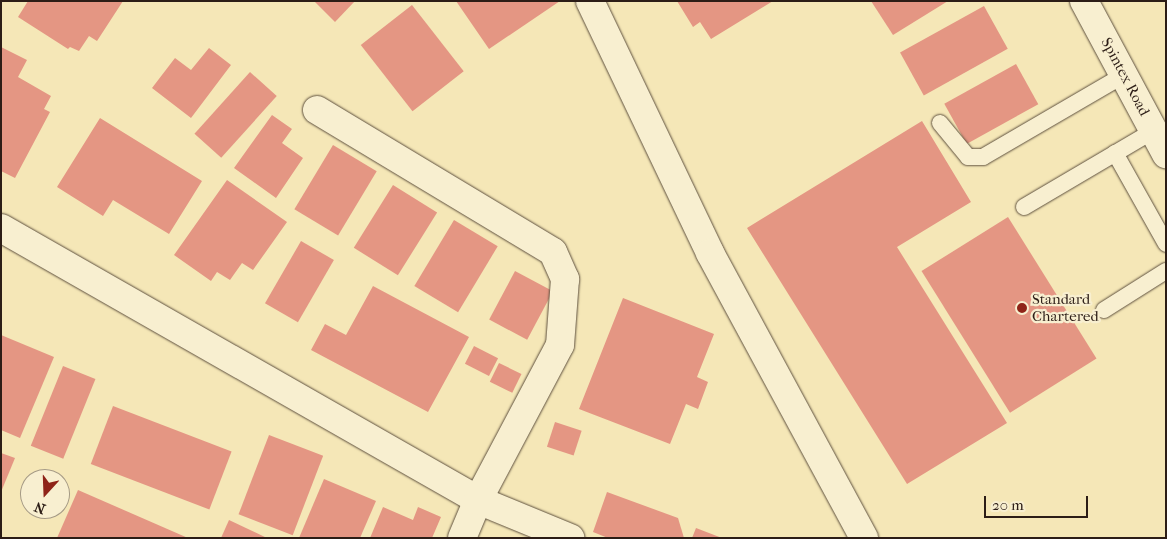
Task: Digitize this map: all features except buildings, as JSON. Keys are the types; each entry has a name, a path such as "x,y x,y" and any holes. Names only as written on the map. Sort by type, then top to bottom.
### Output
{"street":[{"path":"590,1 710,253 864,538"},
{"name":"Spintex Road","path":"1084,1 1160,142"},
{"path":"318,110 553,252 566,279 560,345 478,500 462,538"},
{"path":"1,228 478,500 570,538"}],"lane":[{"path":"940,123 968,157 983,157 1124,75"},
{"path":"1024,206 1115,153 1160,142"},
{"path":"1115,153 1166,244"},
{"path":"1104,310 1166,271"}],"place":[{"name":"Standard Chartered","path":"1022,308"}]}
